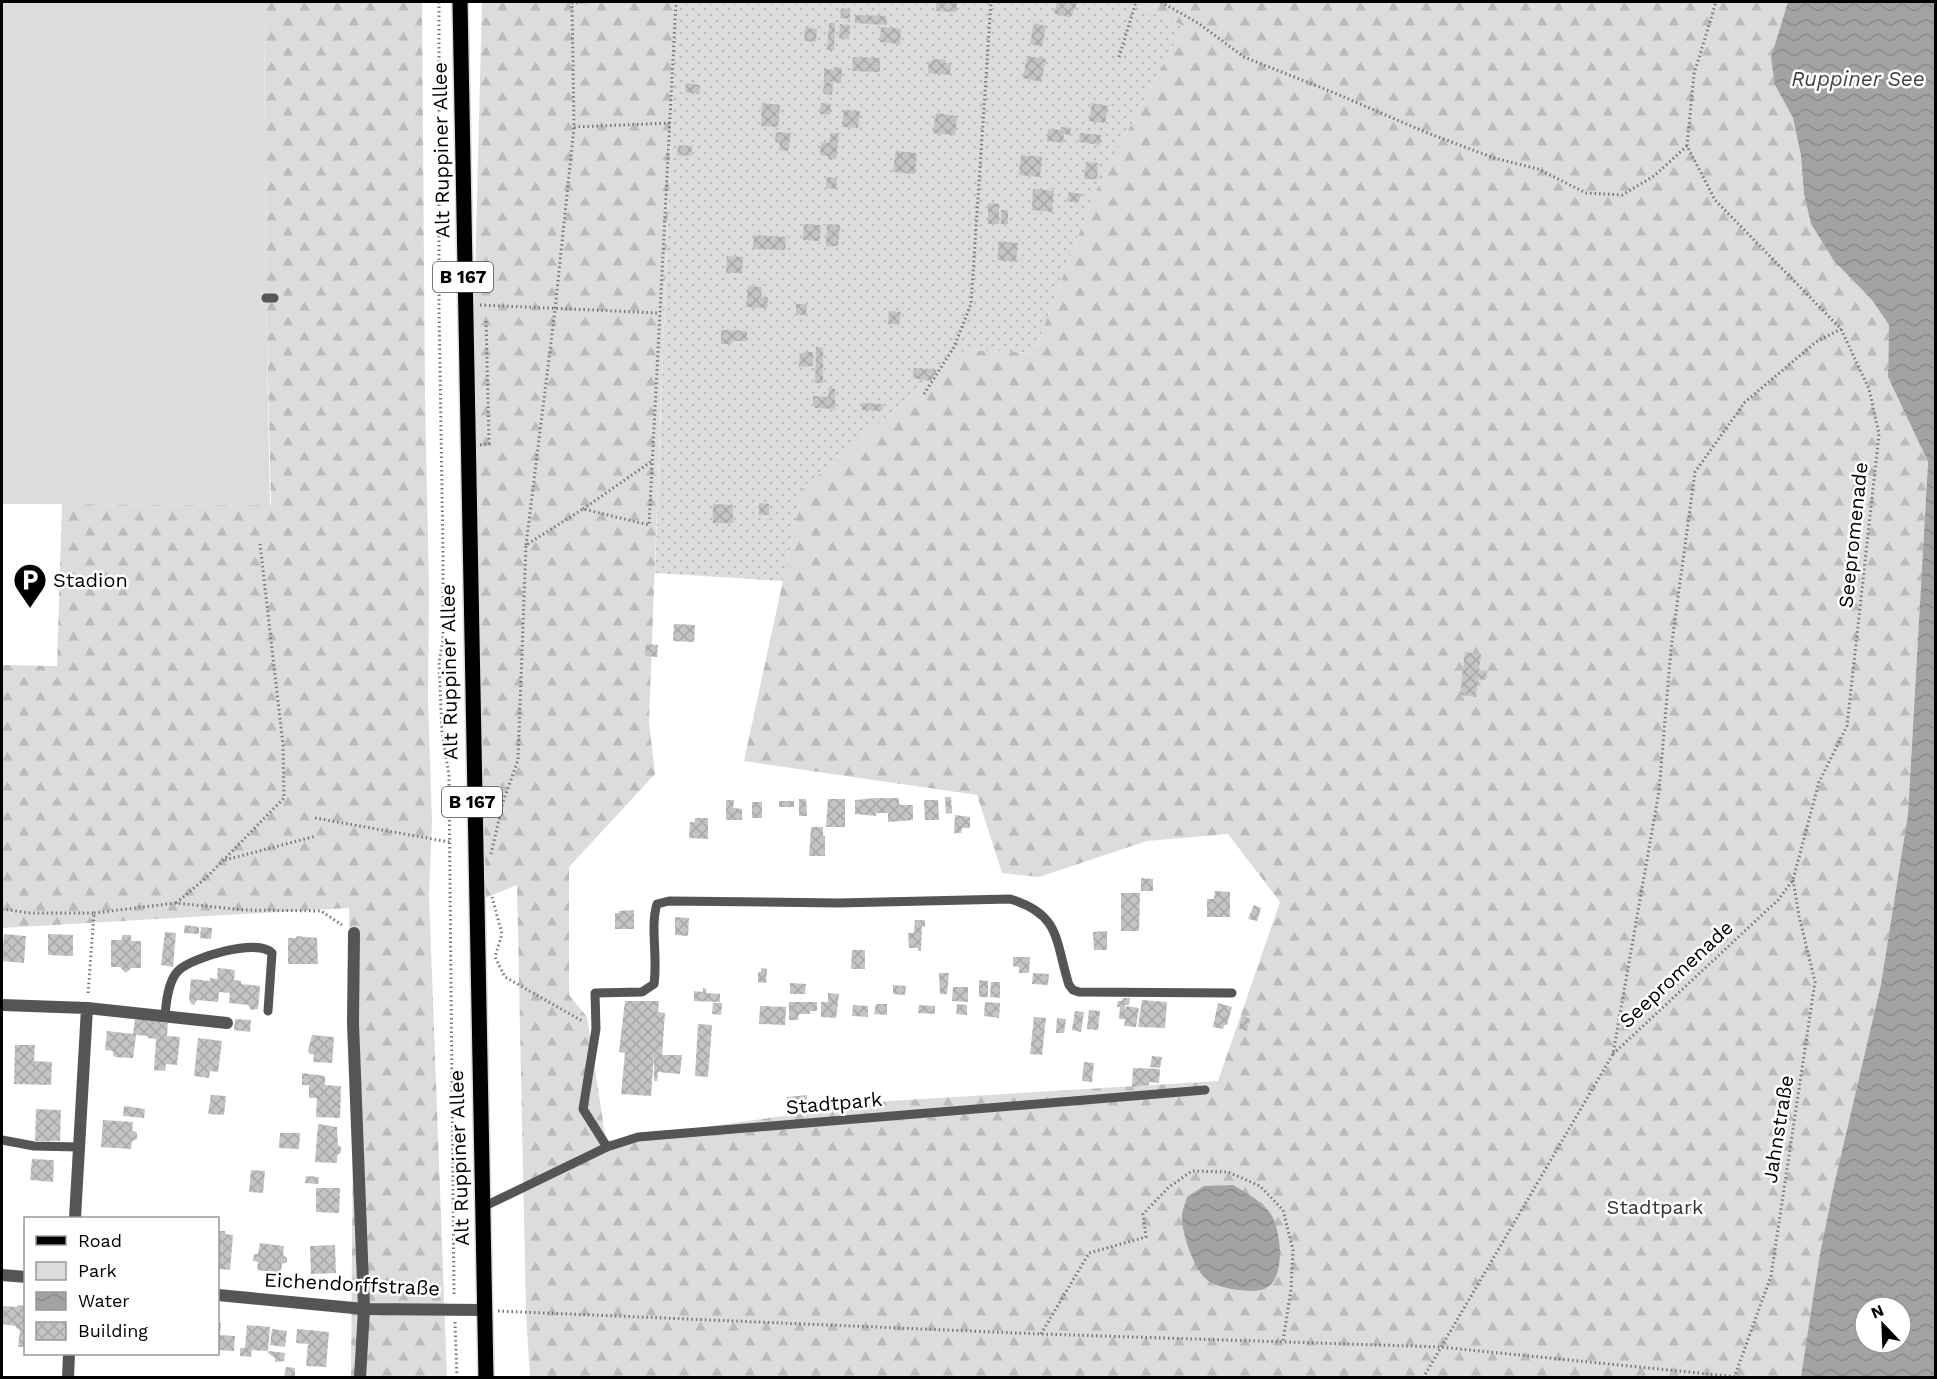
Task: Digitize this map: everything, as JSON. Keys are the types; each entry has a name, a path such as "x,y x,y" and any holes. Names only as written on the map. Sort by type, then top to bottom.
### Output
{"main road":[{"name":"Alt Ruppiner Allee","path":"460,2 463,304 486,1377"}],"street":[{"path":"354,933 353,1023 364,1309 360,1377"},
{"path":"2,1005 87,1008 227,1023"},
{"path":"75,1217 87,1008"},
{"path":"2,1275 24,1277"},
{"name":"Eichendorffstraße","path":"219,1295 364,1309 484,1310"},
{"path":"68,1377 69,1355"}],"lane":[{"path":"607,1147 583,1109 596,1029 595,993 642,992 654,984 656,971 654,914 657,904 669,900 839,903 1010,899 1030,905 1054,931 1063,967 1073,990 1079,992 1232,993"},
{"path":"165,1016 172,980 178,971 196,958 259,947 268,949 272,953 268,1011"},
{"name":"Stadtpark","path":"481,1208 607,1147 638,1137 1205,1090"},
{"path":"2,1140 34,1146 79,1147"}],"path":[{"path":"439,2 443,554 443,639 439,663 442,733 449,775 454,1310 457,1377"},
{"path":"491,863 491,853 503,802 518,760 526,545 555,310 574,128 574,2 586,2"},
{"path":"583,509 649,525 676,2"},
{"path":"924,394 954,347 971,304 991,2"},
{"path":"1119,57 1136,2"},
{"path":"1161,2 1198,23 1244,57 1425,132 1494,158 1538,169 1586,193 1622,195 1654,176 1687,146 1694,74 1716,2"},
{"path":"574,128 670,123"},
{"name":"Seepromenade","path":"1613,1054 1778,900 1793,880 1819,782 1846,726 1879,434 1869,389 1840,329 1715,200 1687,146"},
{"path":"463,304 659,313"},
{"path":"1424,1377 1613,1054 1659,791 1671,649 1695,472 1745,402 1816,342 1840,329"},
{"path":"526,545 652,461"},
{"path":"176,903 206,878 284,798 283,745 260,544"},
{"path":"315,818 449,842"},
{"path":"223,860 316,836"},
{"name":"Jahnstraße","path":"1734,1376 1771,1276 1815,982 1793,880"},
{"path":"491,894 502,934 495,957 505,977 596,1029"},
{"path":"2,909 30,913 94,913 176,903 244,910 321,911 354,933"},
{"path":"87,1008 94,913"},
{"path":"1041,1334 1089,1253 1146,1237 1143,1214 1169,1187 1192,1171 1228,1173 1260,1186 1283,1210 1293,1250 1291,1289 1283,1342"},
{"path":"484,1310 1041,1334 1440,1347 1748,1377"}],"green space":[{"path":"2,2 264,2 270,505 2,504"},
{"path":"264,2 422,2 429,586 428,700 432,822 429,895 447,1377 351,1377 353,1112 349,908 2,928 2,665 57,666 62,504 271,505 266,298"},
{"path":"482,2 676,2 649,722 655,774 569,867 569,995 587,1017 606,1141 889,1101 1218,1081 1280,902 1228,834 1147,841 1039,877 1002,873 977,795 744,761 803,488 965,350 1034,353 1094,194 1184,26 1129,2 1788,2 1775,85 1793,118 1801,156 1804,194 1811,224 1834,261 1872,300 1889,325 1888,377 1928,462 1908,814 1881,984 1834,1185 1801,1377 530,1377 526,1312 517,885 478,901 474,316"},
{"path":"676,2 1129,2 1184,26 1094,194 1034,353 965,350 803,488 783,581 655,573"}],"water":[{"name":"Ruppiner See","path":"1788,2 1935,2 1935,1377 1801,1377 1820,1254 1834,1185 1881,984 1908,814 1928,462 1888,377 1889,325 1872,300 1834,261 1811,224 1804,194 1801,156 1793,118 1775,85 1771,58"},
{"path":"1233,1185 1264,1206 1272,1216 1278,1233 1280,1254 1277,1274 1272,1282 1263,1289 1253,1291 1235,1289 1208,1280 1196,1266 1186,1239 1182,1214 1187,1197 1204,1186"}],"building":[{"path":"936,2 957,2 956,12 936,11"},
{"path":"1057,2 1078,2 1070,18 1054,13"},
{"path":"841,8 850,9 850,19 840,18"},
{"path":"855,15 886,16 887,25 855,23"},
{"path":"829,23 835,23 834,50 827,50"},
{"path":"1034,23 1046,26 1042,47 1030,44"},
{"path":"840,24 850,25 849,39 839,38"},
{"path":"881,27 901,29 900,44 880,42"},
{"path":"805,28 817,29 816,42 804,41"},
{"path":"1027,56 1046,59 1041,82 1023,78"},
{"path":"853,57 880,58 880,72 852,71"},
{"path":"932,59 946,60 945,63 951,63 950,75 928,73 929,61 932,62"},
{"path":"834,67 842,68 841,83 824,81 824,69 834,70"},
{"path":"824,82 833,83 832,95 823,94"},
{"path":"686,83 700,85 699,94 685,92"},
{"path":"762,103 780,105 778,127 761,126"},
{"path":"821,103 831,104 830,115 820,114"},
{"path":"1092,103 1108,106 1105,123 1089,121"},
{"path":"844,110 860,111 858,128 842,127"},
{"path":"936,113 957,116 955,135 933,133"},
{"path":"1061,127 1071,128 1070,135 1064,134 1063,143 1047,141 1048,129 1061,130"},
{"path":"776,132 791,133 788,151 779,150 780,143 775,142"},
{"path":"831,133 839,133 836,159 828,159 828,156 820,155 821,143 829,143"},
{"path":"1080,133 1101,135 1100,145 1079,142"},
{"path":"678,145 692,146 691,156 677,155"},
{"path":"896,151 917,153 915,174 893,172"},
{"path":"1021,155 1042,157 1040,177 1019,175"},
{"path":"1086,162 1098,163 1097,179 1084,179"},
{"path":"827,177 837,178 836,189 826,188"},
{"path":"1033,189 1054,191 1052,212 1032,210"},
{"path":"1069,192 1082,194 1078,203 1067,201"},
{"path":"988,203 999,204 999,224 988,224"},
{"path":"1001,210 1008,210 1008,224 1001,224"},
{"path":"804,224 821,225 820,241 803,240"},
{"path":"827,224 840,225 838,246 826,246"},
{"path":"754,235 786,237 785,250 753,249"},
{"path":"999,241 1018,243 1016,262 997,260"},
{"path":"727,256 743,257 742,273 726,273"},
{"path":"748,286 762,287 761,297 768,297 767,308 746,307"},
{"path":"796,304 807,304 806,315 796,315"},
{"path":"889,311 901,312 899,325 888,324"},
{"path":"721,330 747,331 747,341 721,344"},
{"path":"816,347 823,348 823,383 815,383"},
{"path":"813,352 813,366 799,367 800,353"},
{"path":"914,368 937,370 931,381 913,378"},
{"path":"829,388 835,389 835,409 815,408 813,396 828,397"},
{"path":"862,403 883,404 882,411 862,410"},
{"path":"759,503 769,504 769,515 759,515"},
{"path":"713,504 733,505 733,523 713,523"},
{"path":"674,624 695,625 694,642 673,641"},
{"path":"646,644 658,645 657,657 645,656"},
{"path":"1465,652 1481,654 1479,670 1487,671 1486,680 1478,679 1476,697 1460,695"},
{"path":"945,797 951,797 952,813 946,814"},
{"path":"899,798 899,804 913,805 913,820 888,822 888,813 876,813 876,816 855,814 855,800"},
{"path":"799,799 806,799 807,816 799,816"},
{"path":"828,799 845,799 845,827 826,827"},
{"path":"726,800 734,800 733,808 742,809 742,820 726,820"},
{"path":"924,800 938,800 939,820 925,820"},
{"path":"779,801 794,801 794,807 779,807"},
{"path":"752,802 762,802 762,818 752,818"},
{"path":"955,815 970,817 970,828 962,828 961,833 954,833"},
{"path":"695,818 708,818 708,839 689,838 690,822 695,822"},
{"path":"811,827 823,827 825,856 809,856"},
{"path":"1141,878 1153,879 1153,891 1141,891"},
{"path":"1215,891 1230,892 1230,917 1207,917 1207,899 1214,899"},
{"path":"1121,893 1140,893 1139,931 1121,931"},
{"path":"1254,905 1261,908 1257,921 1248,919"},
{"path":"634,910 634,929 615,929 615,913"},
{"path":"675,917 689,918 688,936 675,935"},
{"path":"915,920 925,920 925,927 922,926 921,951 918,951 918,948 909,948 908,933 914,933"},
{"path":"185,925 199,927 199,934 184,933"},
{"path":"201,927 212,928 211,939 200,938"},
{"path":"1107,931 1107,950 1094,950 1093,932"},
{"path":"165,932 176,933 173,967 161,965"},
{"path":"4,934 26,936 24,963 2,961"},
{"path":"48,934 73,935 73,956 48,955"},
{"path":"122,935 131,935 131,941 141,941 141,968 131,968 126,973 120,967 111,967 111,940 122,940"},
{"path":"296,936 317,938 318,964 288,964 288,938 296,938"},
{"path":"852,950 865,950 865,969 851,969"},
{"path":"1013,957 1030,957 1029,973 1019,973 1019,967 1013,966"},
{"path":"218,968 235,970 234,980 241,981 241,984 260,986 258,1009 251,1010 249,1005 229,1003 230,993 219,992 218,1002 197,1000 194,1005 191,1004 189,999 191,979 210,981 210,978 217,979"},
{"path":"761,968 767,969 766,983 758,982 758,972 761,972"},
{"path":"939,973 949,973 947,994 940,994"},
{"path":"1033,973 1049,974 1048,985 1032,984"},
{"path":"979,980 988,981 988,997 979,997"},
{"path":"991,982 1000,982 1000,998 990,997"},
{"path":"790,983 806,984 805,994 790,994"},
{"path":"893,985 906,986 905,995 893,994"},
{"path":"953,987 968,987 968,1002 952,1001"},
{"path":"703,988 706,989 706,993 720,994 720,1002 694,1001 694,991 703,992"},
{"path":"828,993 839,994 836,1018 821,1017 821,1002 828,1002"},
{"path":"1123,998 1130,998 1129,1005 1125,1005 1125,1014 1126,1006 1139,1008 1136,1027 1124,1026 1125,1019 1119,1019 1118,1001 1122,1001"},
{"path":"1142,1000 1167,1002 1165,1028 1138,1027"},
{"path":"625,1001 659,1001 658,1012 665,1013 662,1055 682,1055 680,1074 658,1072 657,1081 654,1081 654,1055 651,1096 621,1094 625,1053 619,1052"},
{"path":"789,1002 817,1002 817,1011 810,1011 810,1014 799,1014 798,1020 789,1020"},
{"path":"985,1002 1000,1003 999,1018 984,1016"},
{"path":"713,1003 722,1003 721,1015 712,1014"},
{"path":"1218,1003 1232,1007 1227,1025 1224,1025 1223,1029 1213,1027"},
{"path":"876,1004 887,1004 887,1015 874,1014"},
{"path":"957,1004 967,1005 967,1015 956,1014"},
{"path":"853,1005 868,1006 868,1017 852,1016"},
{"path":"919,1005 935,1006 935,1014 918,1013"},
{"path":"760,1006 786,1007 785,1025 759,1024"},
{"path":"1089,1010 1100,1011 1098,1030 1087,1029"},
{"path":"1075,1011 1084,1012 1081,1032 1072,1030"},
{"path":"1242,1016 1250,1019 1247,1031 1239,1029"},
{"path":"1034,1017 1046,1018 1042,1055 1030,1054"},
{"path":"1057,1018 1066,1019 1064,1033 1056,1033"},
{"path":"135,1019 168,1023 167,1036 180,1037 177,1065 166,1064 165,1071 154,1070 156,1039 148,1038 148,1036 136,1035 133,1058 115,1057 113,1051 105,1050 107,1031 133,1034"},
{"path":"235,1019 251,1020 250,1032 234,1030"},
{"path":"698,1024 712,1025 708,1077 695,1076"},
{"path":"312,1035 334,1037 332,1063 313,1062 314,1054 308,1051"},
{"path":"198,1038 222,1041 218,1072 210,1071 209,1078 194,1076"},
{"path":"15,1045 35,1045 34,1061 52,1062 51,1085 14,1084"},
{"path":"1152,1056 1162,1057 1160,1068 1150,1067"},
{"path":"1084,1062 1094,1063 1092,1082 1082,1081"},
{"path":"1133,1068 1160,1069 1159,1083 1149,1082 1149,1085 1132,1087"},
{"path":"302,1073 325,1076 325,1085 341,1086 340,1118 316,1117 317,1098 309,1098 309,1085 302,1085"},
{"path":"211,1095 226,1096 224,1115 208,1114"},
{"path":"807,1095 807,1106 788,1106 787,1097"},
{"path":"124,1106 145,1109 144,1118 123,1116"},
{"path":"36,1109 61,1110 60,1141 35,1141"},
{"path":"103,1120 133,1122 132,1130 137,1133 137,1139 132,1141 131,1149 101,1147"},
{"path":"318,1124 337,1127 341,1153 337,1155 337,1163 315,1162"},
{"path":"280,1133 300,1133 299,1149 279,1148"},
{"path":"32,1159 54,1160 53,1182 30,1180"},
{"path":"251,1170 265,1171 263,1193 249,1192"},
{"path":"306,1176 319,1177 318,1184 305,1183"},
{"path":"316,1188 340,1188 339,1213 316,1212"},
{"path":"219,1231 233,1235 230,1270 219,1269"},
{"path":"260,1243 284,1246 283,1255 287,1258 287,1262 282,1264 281,1273 257,1270 258,1262 253,1261 254,1254 258,1254"},
{"path":"335,1245 336,1273 311,1274 310,1246"},
{"path":"17,1305 24,1306 24,1347 18,1347 20,1331 15,1326 2,1324 2,1306 17,1307"},
{"path":"219,1322 221,1323 220,1335 235,1336 234,1351 219,1350"},
{"path":"247,1325 270,1327 268,1351 252,1350 251,1357 240,1356 240,1348 245,1348"},
{"path":"272,1329 287,1331 285,1347 270,1345"},
{"path":"297,1329 329,1332 326,1367 306,1366 308,1344 296,1343"},
{"path":"269,1351 285,1353 284,1361 275,1362 275,1358 268,1353"},
{"path":"286,1367 295,1368 295,1377 284,1377"}],"place":[{"name":"Stadion","path":"30,609"}]}
